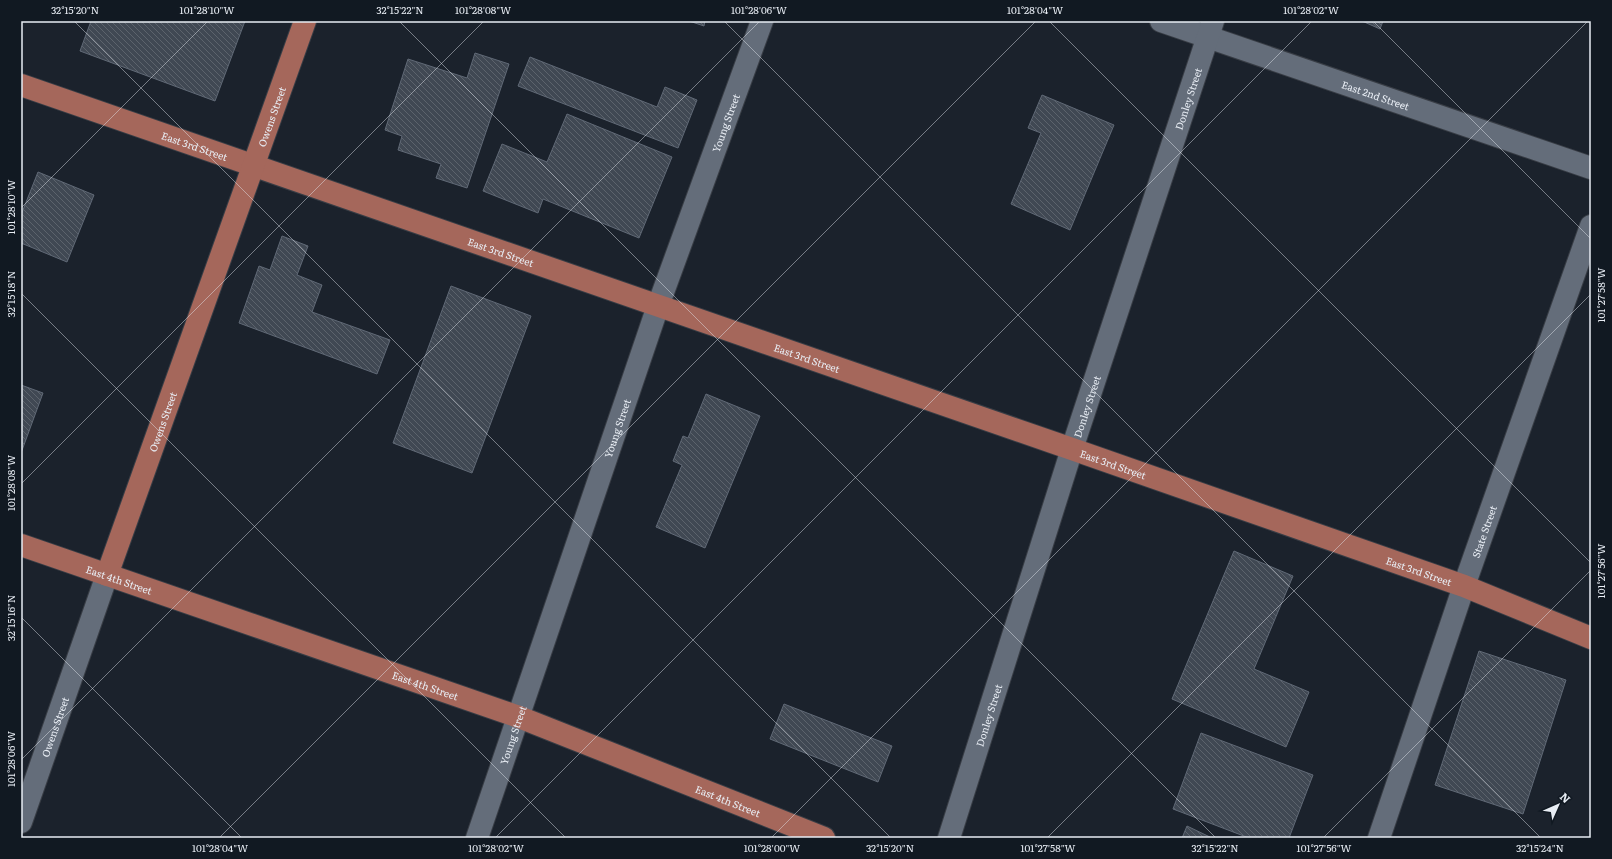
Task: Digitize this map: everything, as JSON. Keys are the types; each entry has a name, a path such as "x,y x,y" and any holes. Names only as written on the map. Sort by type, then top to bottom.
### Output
{"main road":[{"name":"Owens Street","path":"106,575 305,21"},
{"name":"East 3rd Street","path":"21,85 1464,586 1591,638"},
{"name":"East 4th Street","path":"21,545 519,717 824,838"}],"street":[{"name":"Young Street","path":"477,838 658,306 762,21"},
{"name":"East 2nd Street","path":"1161,21 1210,29 1591,168"},
{"name":"Donley Street","path":"949,838 1072,449 1210,29"},
{"name":"State Street","path":"1379,838 1464,586 1591,226"},
{"name":"Owens Street","path":"21,822 106,575"}],"building":[{"path":"91,21 245,21 215,101 80,51"},
{"path":"689,21 705,21 704,26"},
{"path":"1362,21 1383,21 1380,29"},
{"path":"475,53 509,64 467,188 436,178 441,164 398,150 402,136 385,130 408,59 467,78"},
{"path":"530,57 657,107 665,87 697,100 678,148 518,86"},
{"path":"1042,95 1114,125 1070,230 1011,204 1041,133 1028,128"},
{"path":"567,114 672,157 639,238 543,199 538,213 483,191 502,144 547,162"},
{"path":"38,172 94,195 67,262 21,243 21,215"},
{"path":"282,236 308,246 297,275 322,285 312,312 390,340 377,374 239,323 259,266 270,270"},
{"path":"451,286 531,316 472,473 393,443"},
{"path":"21,385 43,393 21,453"},
{"path":"706,394 760,416 705,548 656,527 682,465 673,461 683,436 688,438"},
{"path":"1234,551 1293,576 1254,669 1309,692 1286,747 1172,699"},
{"path":"1479,651 1566,680 1523,814 1435,785"},
{"path":"784,704 892,746 878,782 770,739"},
{"path":"1201,733 1313,775 1289,838 1249,838 1173,809"},
{"path":"1187,826 1212,838 1182,838"}]}
